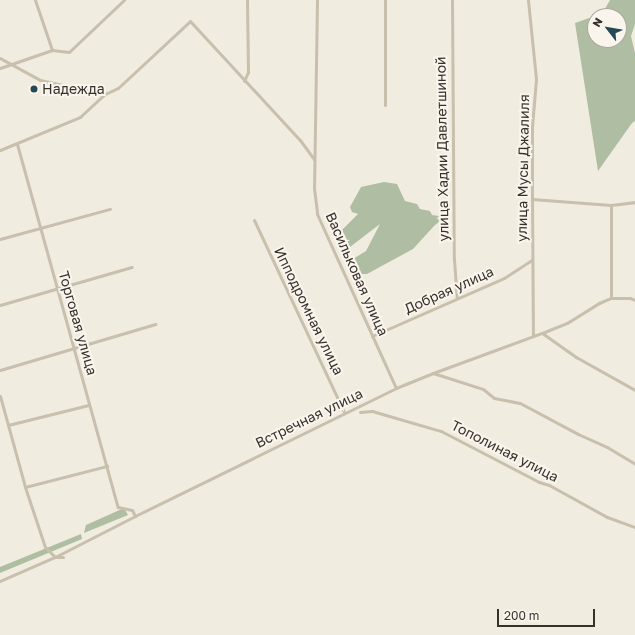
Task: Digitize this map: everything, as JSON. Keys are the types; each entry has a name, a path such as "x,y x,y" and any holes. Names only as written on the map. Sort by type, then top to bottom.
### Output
{"street":[{"path":"35,0 52,50"},
{"path":"0,68 52,50 69,52 124,0"},
{"path":"244,81 248,72 247,0"},
{"name":"Васильковая улица","path":"317,0 316,135 314,159 314,188 317,214 396,388"},
{"path":"385,0 385,105"},
{"name":"улица Хадии Давлетшиной","path":"452,0 454,259 457,298"},
{"name":"улица Мусы Джалиля","path":"528,0 536,79 532,127 533,336"},
{"path":"0,150 80,117 105,94 118,88 190,21 300,140 314,159"},
{"path":"0,58 40,80 105,94"},
{"name":"Торговая улица","path":"17,144 118,507 132,510 135,516"},
{"path":"532,199 611,205 635,202"},
{"path":"611,205 611,298 635,300"},
{"path":"0,239 110,209"},
{"name":"Ипподромная улица","path":"254,220 344,412"},
{"name":"Добрая улица","path":"372,336 504,278 532,260"},
{"path":"0,305 132,267"},
{"name":"Встречная улица","path":"0,581 55,557 344,412 433,373 567,323 599,303 611,298"},
{"path":"0,370 155,324"},
{"path":"542,333 576,357 635,390"},
{"path":"433,373 483,389 494,398 520,403 606,447 635,464"},
{"path":"0,396 25,487 45,548 55,557 63,557"},
{"path":"8,425 90,405"},
{"name":"Тополиная улица","path":"360,412 372,411 441,431 539,482 549,485 607,517 635,527"},
{"path":"25,487 107,466"}],"green space":[{"path":"610,0 635,0 635,24 631,36 635,53 635,121 632,123 598,171 575,23 587,19 587,48 627,48 627,8 605,8"},
{"path":"384,182 397,184 405,201 417,204 420,209 430,211 432,215 439,216 443,213 445,217 434,226 413,249 367,274 356,274 353,259 366,251 380,224 350,247 342,230 358,214 352,212 350,207 361,187"},
{"path":"124,508 128,515 84,533 86,525"},
{"path":"81,534 82,539 0,573 0,567"}],"place":[{"name":"Надежда","path":"34,89"}]}
